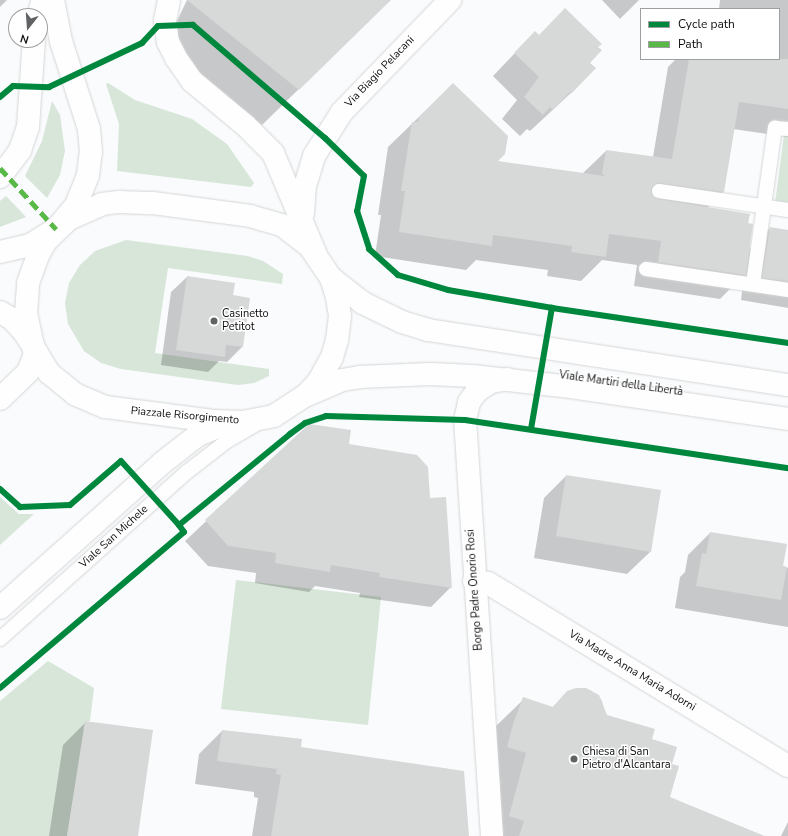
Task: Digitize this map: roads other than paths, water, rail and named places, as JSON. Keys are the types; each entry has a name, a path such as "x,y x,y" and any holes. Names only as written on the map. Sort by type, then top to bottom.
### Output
{"main road":[{"path":"0,252 30,245 56,229 80,197 88,175 91,152 87,118 62,48 53,0"},
{"path":"170,0 165,21 168,42 176,58 192,81 246,126 273,153 303,220 307,239 316,255"},
{"name":"Via Biagio Pelacani","path":"303,220 305,186 314,156 325,138 362,89 450,0"},
{"path":"0,177 20,150 28,127 33,48"},
{"name":"Piazzale Risorgimento","path":"153,203 266,219 297,235 316,255 331,278 339,306 337,340 332,357 320,378 306,395 288,407 233,422 138,413 106,408 90,402 60,383 40,360 33,346 26,314 28,283 38,255 56,229 74,216 102,204 153,203"},
{"name":"Viale Martiri della Libertà","path":"331,278 364,303 402,322 428,330 788,385"},
{"path":"0,312 19,326 33,346 35,354 32,366 0,399"},
{"name":"Viale Martiri della Libertà","path":"288,407 342,380 392,374 444,374 519,380 788,419"},
{"name":"Borgo Padre Onorio Rosi","path":"492,836 474,581 466,429 467,408 472,397 483,386 500,380 519,380"},
{"name":"Viale San Michele","path":"0,608 172,455 209,429 233,422"},
{"name":"Via Madre Anna Maria Adorni","path":"474,581 488,583 788,766"}],"lane":[{"path":"753,284 775,128 788,130"},
{"path":"659,191 788,210"},
{"path":"646,269 788,290"},
{"name":"Viale San Michele","path":"0,639 187,472 227,441 288,407"}],"place":[{"name":"Casinetto Petitot","path":"214,321"},
{"name":"Chiesa di San Pietro d'Alcantara","path":"574,759"}]}
